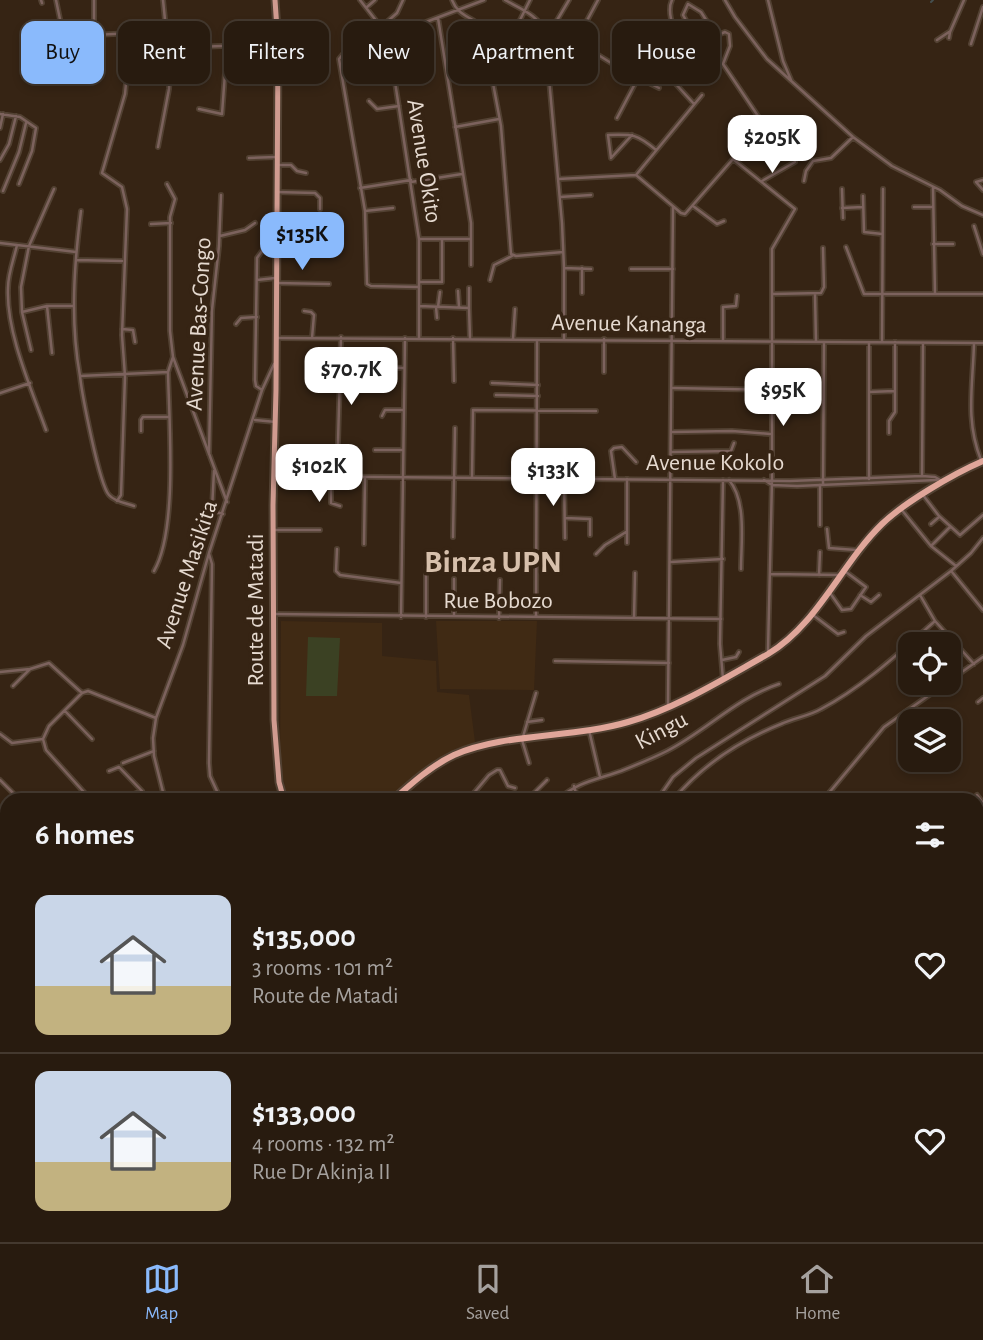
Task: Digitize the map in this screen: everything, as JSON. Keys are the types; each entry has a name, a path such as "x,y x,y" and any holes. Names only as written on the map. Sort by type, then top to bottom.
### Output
{"highway":[{"path":"401,793 427,771 451,757 479,747 627,723 668,706 768,654 789,639 812,614 841,573 882,524 941,480 982,463"}],"main road":[{"name":"Route de Matadi","path":"275,0 276,21"},
{"name":"Route de Matadi","path":"277,84 275,749 282,793"}],"street":[{"path":"56,0 60,21"},
{"path":"94,0 94,21"},
{"path":"163,0 165,21"},
{"name":"Avenue Okito","path":"360,0 376,21"},
{"path":"366,8 375,0"},
{"path":"388,21 397,13 403,0"},
{"path":"452,0 456,11 482,28 499,119 512,256"},
{"path":"430,21 484,0"},
{"path":"505,0 538,21"},
{"path":"520,21 530,0"},
{"path":"557,21 569,0"},
{"path":"587,21 598,0"},
{"path":"672,0 669,9 673,21"},
{"path":"725,0 758,48 779,72 853,137 882,160 962,206 983,215"},
{"path":"768,0 790,80"},
{"path":"949,38 964,0"},
{"path":"686,21 683,15 688,4 701,12 705,21"},
{"path":"971,44 983,7"},
{"path":"438,18 471,223 471,265"},
{"path":"937,40 950,32"},
{"path":"558,178 635,175 684,214 762,122 723,64 730,46 729,34 720,34"},
{"path":"343,56 340,57 343,77"},
{"path":"117,501 121,495 123,473 122,329 127,209 124,191 120,185 102,173 126,84"},
{"path":"158,147 169,84"},
{"path":"199,109 222,114 225,84"},
{"path":"344,84 365,211 367,284 419,285 442,282 442,239"},
{"name":"Avenue Okito","path":"396,84 419,239 419,338"},
{"path":"550,84 564,252 564,339"},
{"path":"617,118 635,84"},
{"path":"651,84 659,88"},
{"path":"676,84 695,104"},
{"path":"635,175 702,95"},
{"path":"369,100 377,109 399,106"},
{"path":"0,128 1,114 16,116 35,126 37,130 19,184"},
{"path":"0,160 9,145 16,116"},
{"path":"455,127 499,119"},
{"path":"3,191 19,152 26,123"},
{"path":"632,135 614,158 611,158 608,135 632,135 640,137 656,150"},
{"path":"804,181 806,171 813,162 831,158 853,137"},
{"path":"249,158 276,157"},
{"path":"733,159 795,209 773,244 768,654"},
{"path":"762,181 795,162"},
{"path":"276,165 291,165 297,171 306,173"},
{"path":"360,188 462,174"},
{"path":"983,180 976,181 983,190"},
{"path":"167,184 175,199 170,213 170,331 173,357 227,502"},
{"path":"933,187 935,294"},
{"path":"31,350 22,312 21,287 29,246 54,189"},
{"path":"842,189 843,218"},
{"path":"882,342 883,189"},
{"path":"276,192 315,193 320,198 320,209"},
{"name":"Avenue Bas-Congo","path":"209,454 212,310 220,236 221,195"},
{"path":"559,197 591,195"},
{"path":"863,196 864,232 882,234"},
{"path":"693,206 717,224 724,221"},
{"path":"668,706 673,207"},
{"path":"842,208 863,207"},
{"path":"914,207 932,207"},
{"path":"365,211 393,208"},
{"path":"81,211 74,306 75,348 80,376 92,439 106,489 117,501 134,506"},
{"path":"151,224 170,223"},
{"path":"220,236 245,230 256,223"},
{"path":"974,226 983,254"},
{"path":"277,229 310,229"},
{"path":"419,239 471,239"},
{"path":"0,243 76,252"},
{"path":"933,244 953,244"},
{"path":"17,245 9,276 8,297 14,330 46,430"},
{"path":"846,247 863,292 869,295 983,293"},
{"path":"772,294 821,293 824,290 823,248"},
{"path":"262,390 256,386 255,380 258,254 262,251 325,249"},
{"path":"490,280 494,265 512,256 564,252"},
{"path":"76,260 124,261"},
{"path":"564,268 592,269"},
{"path":"582,268 582,293"},
{"path":"631,269 673,269"},
{"path":"257,279 329,284"},
{"path":"469,288 470,338"},
{"path":"458,290 459,307"},
{"path":"436,318 440,292"},
{"path":"815,294 816,342"},
{"path":"723,341 723,307 736,307 737,296"},
{"path":"22,312 47,306 74,306"},
{"path":"47,306 52,353"},
{"path":"419,306 469,308"},
{"path":"513,339 515,309"},
{"path":"304,311 314,315 312,338"},
{"path":"236,324 241,318 257,317"},
{"path":"122,329 133,330 135,342"},
{"path":"337,477 341,337"},
{"name":"Avenue Kananga","path":"275,338 983,343"},
{"path":"401,617 405,338"},
{"path":"453,338 454,381"},
{"path":"536,617 537,339"},
{"path":"604,339 604,372"},
{"path":"820,525 824,342"},
{"path":"869,342 869,481"},
{"path":"888,433 889,421 895,414 895,342"},
{"path":"922,476 923,342"},
{"path":"974,343 971,422 973,440 982,463"},
{"path":"154,570 162,555 169,514 168,372 173,357"},
{"name":"Avenue Masikita","path":"163,793 154,751 156,718 183,645 262,390 270,368 276,361"},
{"path":"379,366 403,368"},
{"path":"80,376 168,372"},
{"path":"0,393 30,383"},
{"path":"492,383 538,385"},
{"path":"673,388 772,390"},
{"path":"869,392 895,391"},
{"path":"496,395 538,396"},
{"path":"382,416 385,410 404,410"},
{"path":"472,477 472,411 596,411"},
{"path":"141,431 143,417 169,417"},
{"path":"253,419 275,422"},
{"path":"453,537 455,428"},
{"path":"672,432 732,431 772,434"},
{"path":"672,452 727,452 733,450 734,443"},
{"path":"615,479 611,451 614,447 622,447 636,461"},
{"path":"376,450 403,450"},
{"path":"214,471 212,509 213,512 223,514"},
{"name":"Avenue Kokolo","path":"275,476 772,480 822,483"},
{"path":"869,481 922,476 941,480"},
{"path":"331,477 331,503 340,506"},
{"path":"364,544 365,477"},
{"path":"564,478 565,538"},
{"path":"627,542 628,479"},
{"path":"723,480 723,679"},
{"path":"729,480 737,489 740,500 741,569"},
{"path":"764,480 772,485 941,480"},
{"path":"923,495 939,516 960,535 983,515"},
{"path":"901,509 931,546 956,566"},
{"path":"931,524 939,516"},
{"path":"565,518 590,519 590,535"},
{"path":"931,546 950,527"},
{"path":"827,529 830,549 859,550"},
{"path":"274,530 320,530"},
{"path":"596,554 626,532"},
{"path":"662,793 673,777 696,758 825,676 866,636 956,566 982,541"},
{"path":"337,549 336,571 340,575 401,583"},
{"path":"820,552 820,575"},
{"path":"209,554 212,564 209,763 210,776 218,793"},
{"path":"670,562 723,559"},
{"path":"426,567 426,617"},
{"path":"951,570 983,610"},
{"path":"634,618 635,573"},
{"path":"771,574 841,573 865,586 851,608 845,611 837,604 829,590"},
{"path":"454,579 454,616"},
{"path":"499,618 500,580"},
{"path":"860,595 871,602 879,595"},
{"path":"920,595 935,621 974,664"},
{"name":"Rue Bobozo","path":"275,614 721,619"},
{"path":"812,614 838,634 844,632"},
{"path":"679,793 713,761 753,735 820,710 849,691 935,621"},
{"path":"722,660 736,657 740,652"},
{"path":"829,793 884,727 983,657"},
{"path":"555,661 669,663"},
{"path":"0,672 30,669 49,663 82,693"},
{"path":"13,686 30,669"},
{"name":"Kingu","path":"567,793 574,786 667,751 731,707 779,684"},
{"path":"84,793 49,755 43,739 49,726 82,693 88,691 156,718"},
{"path":"529,764 522,740 536,693"},
{"path":"978,702 983,698"},
{"path":"65,710 92,739"},
{"path":"527,722 542,720"},
{"path":"589,730 600,778"},
{"path":"0,734 12,743 43,739"},
{"path":"123,763 154,751"},
{"path":"109,771 119,767 142,791 136,793"},
{"path":"476,793 489,775 497,770 500,770 508,786 515,788"},
{"path":"0,780 13,793"},
{"path":"534,793 547,780"},
{"path":"574,786 576,793"}],"shaded area":[{"path":"281,621 382,623 382,656 436,661 437,692 469,695 475,742 427,767 398,793 286,793 280,763"},
{"path":"436,621 537,621 534,690 440,689"}],"green space":[{"path":"308,637 340,638 337,696 306,696"}],"district":[{"name":"Binza UPN","path":"493,561"}]}
